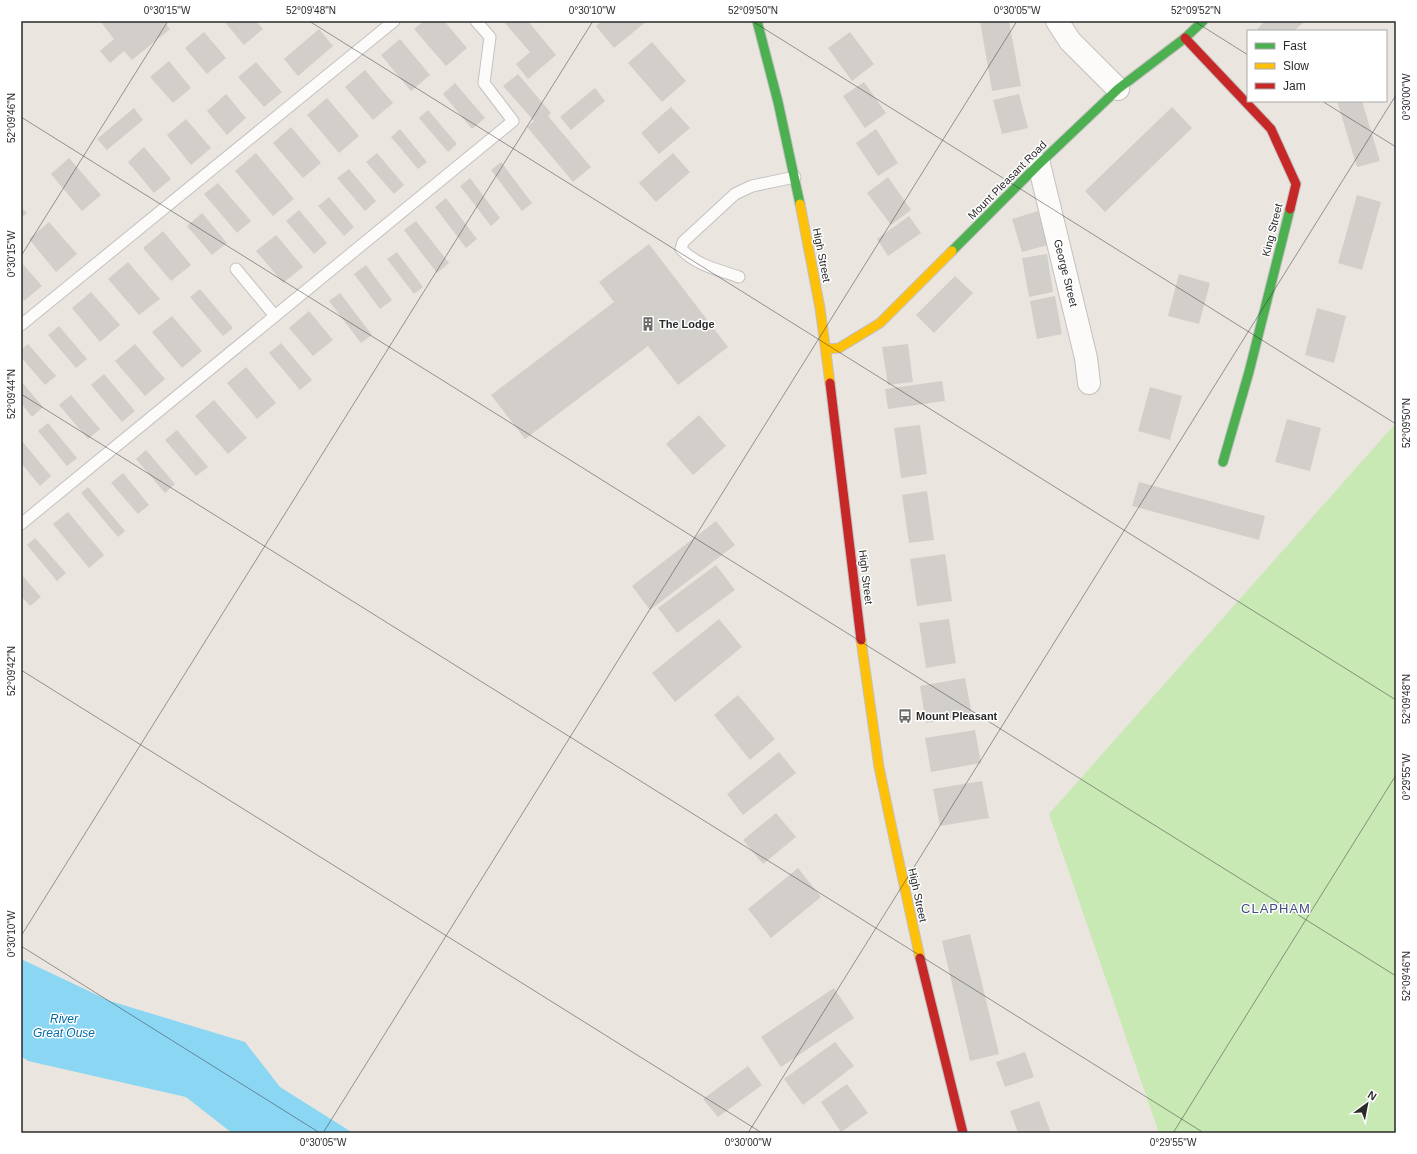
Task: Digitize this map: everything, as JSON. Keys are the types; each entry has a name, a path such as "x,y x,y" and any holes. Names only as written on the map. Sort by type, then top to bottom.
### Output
{"street":[{"name":"High Street","path":"757,21 794,177 812,265 826,349 873,723 894,842 920,957 963,1133"},
{"path":"1058,21 1070,41 1118,89"},
{"name":"Mount Pleasant Road","path":"826,349 839,348 880,323 1039,164 1118,89 1185,38 1203,21"},
{"name":"King Street","path":"1185,38 1271,129 1296,184 1249,372 1223,462"},
{"name":"George Street","path":"1039,164 1086,358 1089,383"}],"lane":[{"path":"21,325 394,21"},
{"path":"21,524 513,121 484,83 490,38 476,21"},
{"path":"739,277 692,258 681,249 683,242 735,194 752,186 794,177"},
{"path":"236,270 274,316"}],"green space":[{"path":"1396,423 1396,1133 1159,1133 1049,814"}],"water":[{"name":"River Great Ouse","path":"21,959 110,1001 245,1042 280,1087 353,1133 232,1133 186,1097 28,1061 21,1056"}],"building":[{"path":"100,21 164,21 170,29 132,60 124,51 110,63 100,51 114,39"},
{"path":"224,21 256,21 263,29 244,45"},
{"path":"424,21 444,21 467,48 446,66 414,29"},
{"path":"503,21 528,21 556,55 528,79 516,64 530,52"},
{"path":"602,21 647,21 614,48 596,26"},
{"path":"980,21 1009,21 1021,86 992,91"},
{"path":"1265,21 1305,21 1295,30 1257,29"},
{"path":"319,29 333,46 298,76 284,59"},
{"path":"204,32 226,58 207,74 185,48"},
{"path":"850,32 874,64 852,81 828,48"},
{"path":"400,39 430,75 411,91 381,55"},
{"path":"652,42 686,81 662,102 628,63"},
{"path":"169,61 191,88 173,103 150,77"},
{"path":"256,62 282,92 264,107 238,77"},
{"path":"365,70 393,103 373,120 345,87"},
{"path":"518,74 551,113 548,116 591,167 573,182 527,127 534,121 503,86"},
{"path":"864,82 886,113 865,128 843,96"},
{"path":"455,83 485,118 472,129 443,94"},
{"path":"595,88 605,101 571,130 560,117"},
{"path":"226,94 246,118 227,135 207,111"},
{"path":"1019,94 1028,128 1002,134 993,100"},
{"path":"327,98 359,136 339,153 307,115"},
{"path":"1337,102 1362,102 1380,161 1357,167"},
{"path":"671,107 690,128 659,154 641,133"},
{"path":"1172,107 1192,128 1105,212 1085,191"},
{"path":"134,108 143,120 107,150 97,139"},
{"path":"428,110 457,144 448,152 419,118"},
{"path":"186,119 211,148 191,165 167,135"},
{"path":"291,127 321,163 303,178 273,143"},
{"path":"400,129 427,162 418,169 391,137"},
{"path":"876,129 898,163 878,176 856,143"},
{"path":"144,147 171,179 154,193 128,162"},
{"path":"256,153 294,199 273,216 235,171"},
{"path":"377,153 404,185 394,194 366,162"},
{"path":"673,153 690,172 656,202 639,183"},
{"path":"69,158 101,195 82,211 51,174"},
{"path":"501,162 532,203 522,211 491,170"},
{"path":"349,169 376,201 365,211 337,178"},
{"path":"888,177 911,210 891,225 867,193"},
{"path":"470,178 500,218 491,226 460,186"},
{"path":"218,183 251,221 237,233 204,194"},
{"path":"1357,195 1381,202 1362,270 1338,263"},
{"path":"329,197 354,227 344,236 318,206"},
{"path":"446,198 477,239 466,248 435,207"},
{"path":"21,207 27,213 21,218"},
{"path":"299,210 327,243 314,254 286,221"},
{"path":"1038,211 1048,245 1022,252 1012,219"},
{"path":"202,213 227,243 212,255 187,226"},
{"path":"909,216 921,233 888,256 877,239"},
{"path":"416,221 449,263 437,273 404,230"},
{"path":"49,222 77,254 56,272 29,239"},
{"path":"163,231 191,265 171,281 143,248"},
{"path":"276,235 303,267 283,283 256,251"},
{"name":"The Lodge","path":"649,244 728,347 678,385 648,346 525,439 491,395 614,302 599,282"},
{"path":"397,252 423,287 414,294 387,259"},
{"path":"1047,254 1053,292 1029,297 1022,258"},
{"path":"21,262 42,286 24,301 21,297"},
{"path":"128,262 160,299 139,315 108,279"},
{"path":"366,265 392,300 380,309 354,274"},
{"path":"1179,274 1210,283 1199,324 1168,316"},
{"path":"955,276 973,293 934,333 916,315"},
{"path":"200,289 233,328 223,336 190,297"},
{"path":"91,292 120,325 100,342 72,308"},
{"path":"340,293 372,335 361,343 329,301"},
{"path":"1055,296 1062,334 1037,339 1030,301"},
{"path":"1317,308 1346,316 1334,363 1305,355"},
{"path":"309,311 333,340 313,356 289,328"},
{"path":"172,316 202,351 182,368 152,332"},
{"path":"59,326 87,359 76,368 48,335"},
{"path":"281,343 312,380 300,390 269,353"},
{"path":"28,344 56,376 45,385 21,357 21,350"},
{"path":"135,344 165,379 145,396 115,361"},
{"path":"908,344 913,382 888,385 882,347"},
{"path":"246,367 276,403 257,419 227,383"},
{"path":"104,374 135,411 122,422 91,385"},
{"path":"21,381 43,407 32,417 21,403"},
{"path":"942,381 945,401 888,409 885,389"},
{"path":"1150,387 1182,396 1170,440 1138,431"},
{"path":"71,395 100,429 88,439 59,405"},
{"path":"214,400 247,438 228,454 195,416"},
{"path":"699,415 726,446 693,475 666,444"},
{"path":"1287,419 1321,428 1310,471 1275,462"},
{"path":"48,423 77,458 67,466 38,431"},
{"path":"920,425 927,474 901,478 894,428"},
{"path":"177,430 208,467 196,476 165,440"},
{"path":"21,440 51,476 40,486 21,463"},
{"path":"146,450 175,484 165,493 136,459"},
{"path":"123,473 149,505 138,514 111,483"},
{"path":"1139,482 1265,516 1259,540 1132,506"},
{"path":"88,487 125,531 118,537 81,493"},
{"path":"927,491 934,540 909,543 902,495"},
{"path":"68,512 104,555 89,568 53,524"},
{"path":"716,521 735,545 650,610 632,586"},
{"path":"35,538 66,573 57,581 27,545"},
{"path":"945,554 952,601 917,606 910,559"},
{"path":"716,565 735,590 677,633 658,608"},
{"path":"21,574 41,597 30,606 21,596"},
{"path":"719,619 742,647 675,702 652,673"},
{"path":"949,619 956,663 926,668 919,623"},
{"path":"965,678 972,715 926,723 920,686"},
{"path":"738,695 775,739 750,760 714,715"},
{"path":"975,730 981,763 931,772 925,738"},
{"path":"779,752 796,773 743,815 727,794"},
{"path":"982,781 989,818 940,826 933,789"},
{"path":"776,813 796,837 763,864 743,840"},
{"path":"798,868 821,897 771,938 748,909"},
{"path":"970,934 999,1054 970,1061 942,941"},
{"path":"834,988 854,1018 781,1067 761,1037"},
{"path":"835,1042 854,1066 803,1105 784,1079"},
{"path":"1025,1052 1034,1077 1005,1087 996,1062"},
{"path":"748,1066 762,1085 718,1117 703,1099"},
{"path":"847,1084 868,1113 841,1132 821,1102"},
{"path":"1039,1101 1051,1133 1018,1133 1010,1111"}],"traffic: fast":[{"path":"757,21 778,102 800,204"},
{"path":"952,251 1039,164 1118,89 1185,38 1203,21"},
{"path":"1223,462 1249,372 1290,209"}],"traffic: slow":[{"path":"800,204 820,308 830,383"},
{"path":"826,349 839,348 880,323 952,251"},
{"path":"861,640 879,767 920,958"}],"traffic: jam":[{"path":"1185,38 1271,129 1296,184 1290,209"},
{"path":"830,383 861,640"},
{"path":"920,958 963,1133"}],"place":[{"name":"The Lodge","path":"648,324"},
{"name":"Mount Pleasant","path":"905,716"}],"district":[{"name":"CLAPHAM","path":"1276,908"}]}
